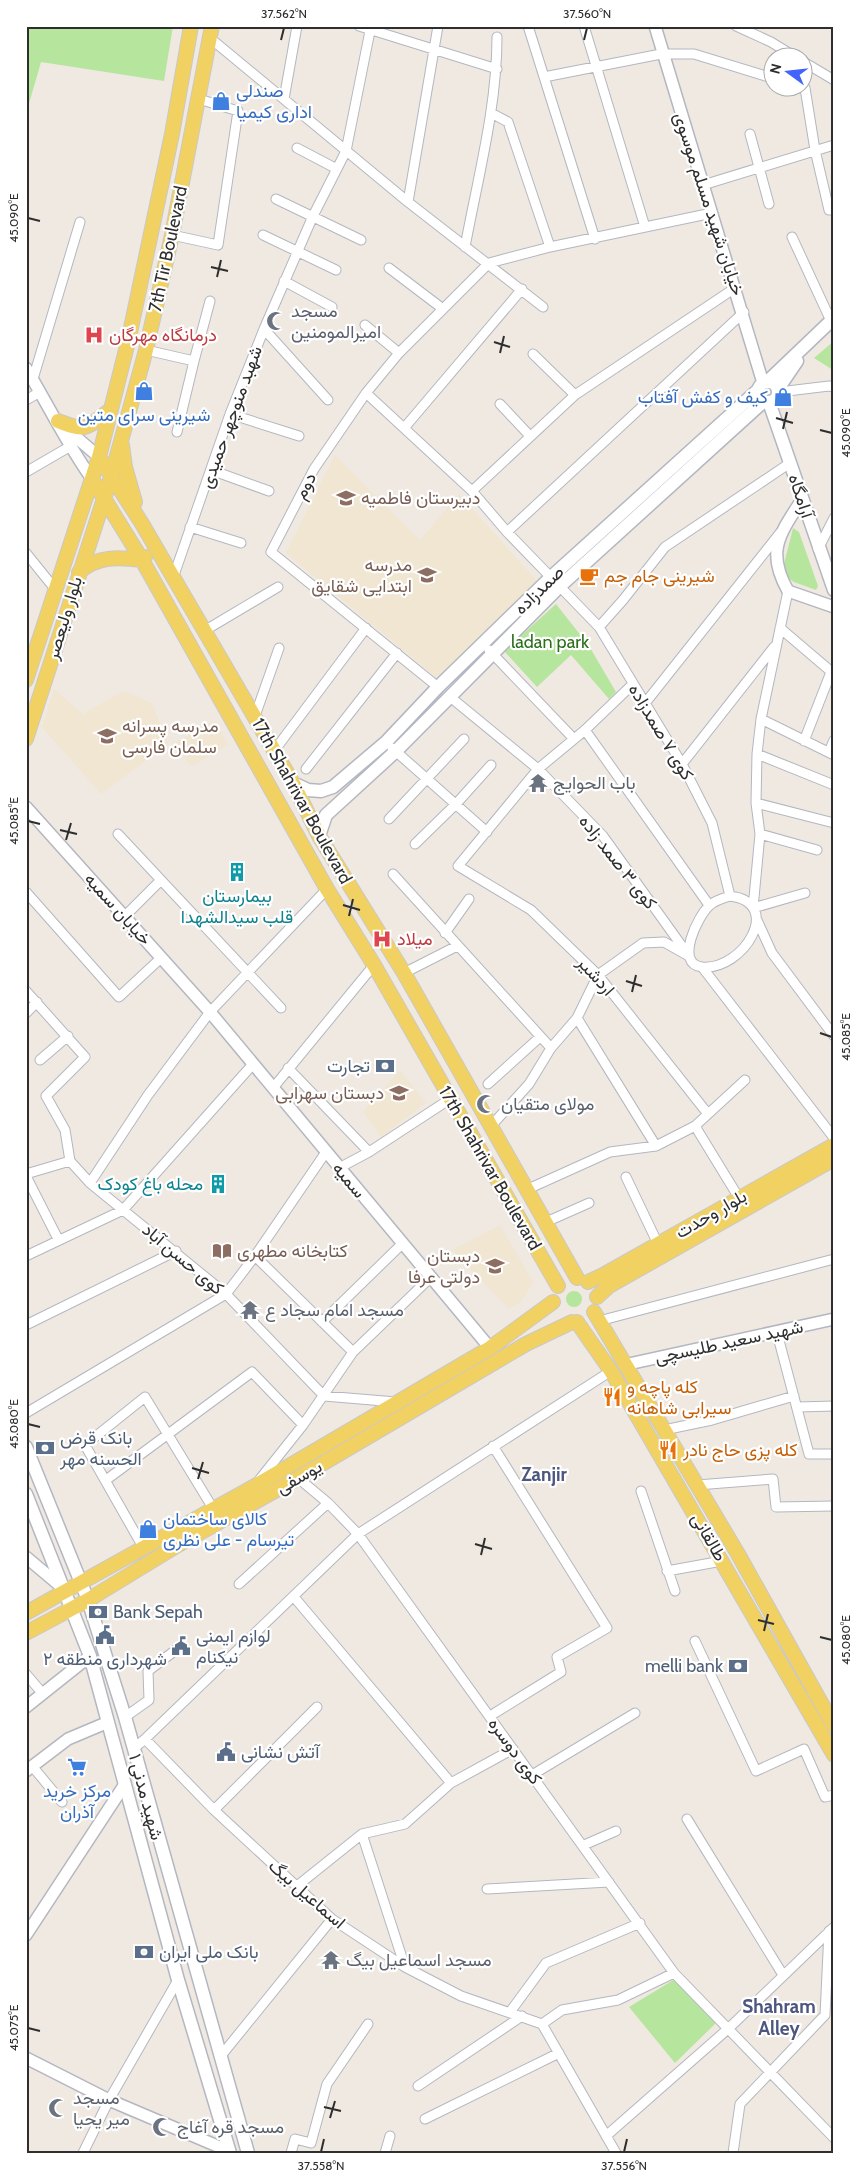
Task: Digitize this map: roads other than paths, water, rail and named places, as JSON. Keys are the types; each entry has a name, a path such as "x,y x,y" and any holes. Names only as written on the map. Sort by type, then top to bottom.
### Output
{"main road":[{"name":"7th Tir Boulevard","path":"92,479 130,332 172,134 191,26"},
{"name":"7th Tir Boulevard","path":"103,496 112,474 146,350 172,235 211,32"},
{"path":"172,134 191,137"},
{"name":"صمدزاده","path":"320,836 326,815 391,747 450,696 488,649 555,582 768,391 812,338 832,320"},
{"name":"آرامگاه","path":"768,391 801,501 834,590"},
{"path":"58,421 77,429 87,428 109,412"},
{"path":"121,436 125,467 141,522"},
{"name":"17th Shahrivar Boulevard","path":"98,457 112,474 141,522 293,782 320,836 404,973 488,1122 582,1280"},
{"name":"17th Shahrivar Boulevard","path":"92,479 142,560 327,889 374,965 558,1286"},
{"name":"بلوار ولیعصر","path":"26,680 29,662 92,479"},
{"name":"بلوار ولیعصر","path":"26,739 103,496"},
{"path":"79,572 87,566 109,557 142,560 157,550"},
{"name":"صمدزاده","path":"293,782 308,790 321,790 333,787 391,747 438,687 488,649"},
{"path":"438,687 450,696"},
{"path":"467,1128 488,1122"},
{"name":"بلوار وحدت","path":"597,1297 609,1286 834,1145"},
{"name":"بلوار وحدت","path":"582,1280 834,1158"},
{"path":"582,1280 594,1288 597,1297 596,1316 575,1322 561,1318 553,1302 558,1286 563,1281 582,1280"},
{"name":"یوسفی","path":"26,1633 88,1600 214,1510 490,1348 516,1331 553,1302"},
{"name":"طالقانی","path":"596,1316 697,1485 834,1726"},
{"name":"طالقانی","path":"575,1322 611,1371 834,1756"},
{"name":"یوسفی","path":"26,1613 144,1547 174,1539 298,1478 526,1344 575,1322"},
{"path":"516,1331 526,1344"},
{"name":"شهید مدنی ۱","path":"26,1447 88,1600 124,1717 248,2153"},
{"name":"شهید مدنی ۱","path":"26,1494 90,1656 106,1723 125,1784 178,1980 230,2152"},
{"path":"106,1723 124,1717"},
{"path":"116,1754 133,1749"}],"street":[{"path":"284,99 297,26"},
{"path":"359,26 371,28 497,69"},
{"path":"408,202 438,26"},
{"path":"528,26 595,239"},
{"path":"584,26 645,227"},
{"name":"خیابان شهید مسلم موسوی","path":"654,26 661,54 768,391"},
{"path":"736,26 781,48"},
{"name":"شهبد منوچهر حمیدی","path":"173,578 230,414 264,329 313,216 346,151 371,28"},
{"path":"211,32 284,99 346,151 543,307"},
{"path":"465,247 491,113 497,69 497,36"},
{"path":"544,77 661,54 694,54 762,75"},
{"path":"812,67 834,80"},
{"path":"807,98 815,150 829,210 834,210"},
{"path":"172,235 218,245 238,111 199,99"},
{"path":"491,113 508,122 550,247"},
{"path":"750,134 769,204"},
{"path":"703,185 834,144"},
{"path":"297,148 337,169"},
{"path":"276,198 361,240"},
{"path":"489,263 550,247 712,214"},
{"path":"33,379 80,222"},
{"path":"263,234 336,270"},
{"path":"792,237 832,320"},
{"name":"دوم","path":"438,687 271,552 314,469 366,393 399,353 489,263"},
{"path":"389,268 443,309"},
{"path":"284,281 332,308"},
{"path":"472,490 576,394 735,288"},
{"path":"404,427 522,289"},
{"path":"177,432 210,301"},
{"path":"507,532 744,312"},
{"path":"365,325 399,353"},
{"path":"264,329 328,400"},
{"path":"146,350 194,361"},
{"path":"533,354 576,394"},
{"path":"26,368 58,421 69,447 92,479"},
{"path":"768,391 832,384"},
{"path":"26,400 40,392"},
{"name":"کوی ۷ صمدزاده","path":"366,393 472,490 507,532 599,627 682,764 712,823 730,896"},
{"path":"500,404 530,436"},
{"path":"230,414 299,436"},
{"path":"58,421 98,457"},
{"path":"26,472 69,447"},
{"path":"599,627 665,547 790,463"},
{"path":"211,470 268,491"},
{"path":"646,702 781,531 801,501"},
{"path":"818,550 834,518"},
{"path":"190,527 241,542"},
{"path":"781,531 776,557 777,572 788,591 834,607"},
{"path":"26,553 55,589"},
{"path":"204,631 278,587"},
{"path":"788,591 761,720 757,754 756,803 760,834 753,908 772,953 834,1036"},
{"path":"274,752 366,628"},
{"path":"780,628 833,673 804,741"},
{"path":"682,764 776,645"},
{"path":"255,716 279,648"},
{"path":"488,649 574,739"},
{"path":"306,769 396,653"},
{"path":"391,747 487,832 538,769 574,739 633,684"},
{"name":"کوی ۳ صمد زاده","path":"450,696 538,769 603,836 689,956"},
{"path":"761,720 831,754 834,740"},
{"path":"584,730 710,905"},
{"path":"389,819 464,739"},
{"path":"757,754 834,785"},
{"path":"415,844 456,804 491,765"},
{"path":"756,803 834,823"},
{"name":"خیابان سمیه","path":"26,807 210,1012"},
{"name":"اردشیر","path":"487,832 458,866 531,910 598,975 708,1114"},
{"path":"118,834 281,1008"},
{"path":"760,834 817,850"},
{"path":"393,874 551,1048"},
{"path":"124,916 161,880"},
{"path":"90,1183 148,1095 210,1012 327,889"},
{"path":"26,892 119,997 161,958"},
{"path":"753,908 805,893"},
{"path":"753,908 745,900 730,896 710,905 694,927 689,956 693,963 702,967 834,1138"},
{"path":"445,933 468,900"},
{"path":"702,967 726,961 739,954 747,946 755,933 757,920"},
{"path":"488,1122 529,1084 551,1048 577,1018 598,975 643,943 664,942 689,956"},
{"path":"404,973 457,946"},
{"path":"273,1088 374,965"},
{"path":"26,991 85,1057 46,1096 65,1130 70,1161 26,1175 58,1240"},
{"path":"26,1013 37,1002"},
{"name":"سمیه","path":"210,1012 490,1348"},
{"path":"577,1018 656,1146"},
{"path":"40,1060 68,1036"},
{"path":"488,1084 540,1037"},
{"path":"26,1256 123,1210 253,1064"},
{"path":"288,1068 369,1152"},
{"path":"528,1189 610,1152 656,1146 695,1126 745,1080"},
{"path":"339,1168 369,1152 450,1099"},
{"path":"695,1126 742,1204"},
{"path":"26,1412 226,1294 255,1256 326,1152"},
{"name":"کوی حسن آباد","path":"70,1161 90,1183 176,1251 226,1294 324,1396"},
{"path":"626,1177 658,1244"},
{"path":"546,1222 589,1203"},
{"path":"322,1322 402,1244"},
{"path":"26,1325 176,1251"},
{"path":"255,1256 353,1352"},
{"path":"596,1316 834,1259"},
{"path":"255,1486 303,1425 353,1352 430,1278"},
{"name":"شهید سعید طلیسچی","path":"624,1365 832,1320"},
{"path":"777,1333 809,1454 834,1454"},
{"path":"133,1749 358,1534 611,1371"},
{"path":"106,1480 252,1372 303,1425"},
{"path":"324,1396 397,1402"},
{"path":"664,1430 712,1420 794,1396"},
{"path":"144,1547 84,1445 145,1397 170,1434 214,1510"},
{"path":"798,1407 834,1406"},
{"path":"490,1716 561,1672 557,1657 606,1628 493,1446"},
{"name":"کوی دوسره","path":"298,1478 328,1503 358,1534 584,1845 674,1973 834,2138"},
{"path":"697,1485 773,1479 776,1507 834,1506"},
{"path":"641,1491 674,1591"},
{"path":"239,1584 328,1503"},
{"path":"26,1556 65,1590"},
{"path":"667,1572 722,1561"},
{"path":"294,1597 451,1783"},
{"path":"695,1641 756,1771 804,1749 825,1797 834,1795"},
{"path":"124,1717 149,1700 148,1671 181,1646"},
{"path":"26,1707 90,1656"},
{"path":"26,1674 43,1694"},
{"path":"214,1810 317,1707"},
{"path":"532,1774 636,1713"},
{"path":"62,1802 29,1769 68,1739 106,1723"},
{"name":"اسماعیل بیگ","path":"145,1739 214,1810 332,1920 405,1967 461,1996 542,2024"},
{"path":"297,1886 362,1834 405,1824 451,1783 513,1748"},
{"path":"26,1935 125,1784"},
{"path":"687,1819 783,1975"},
{"path":"584,1845 616,1831"},
{"path":"362,1834 405,1967"},
{"path":"487,1889 609,1882"},
{"path":"220,2057 332,1920"},
{"path":"510,2012 546,1963 640,1923"},
{"path":"606,2136 728,2028 832,1929"},
{"path":"733,2153 740,2104 825,2015 832,1929"},
{"path":"616,2153 542,2024 562,2010 618,2000 674,1973"},
{"path":"83,2153 109,2100 178,1980"},
{"path":"418,2086 522,2016"},
{"path":"291,2153 295,2139 311,2143 327,2084 368,2024"},
{"path":"424,2119 559,2053"},
{"path":"26,2058 109,2100 230,2152"},
{"path":"385,2153 390,2136"}],"place":[{"name":"صندلی اداری کیمیا","path":"221,101"},
{"name":"مسجد امیرالمومنین","path":"276,321"},
{"name":"درمانگاه مهرگان","path":"94,335"},
{"name":"شیرینی سرای متین","path":"144,391"},
{"name":"کیف و کفش آفتاب","path":"783,397"},
{"name":"دبیرستان فاطمیه","path":"346,498"},
{"name":"مدرسه ابتدایی شقایق","path":"427,575"},
{"name":"شیرینی جام جم","path":"589,576"},
{"name":"مدرسه پسرانه سلمان فارسی","path":"107,736"},
{"name":"باب الحوایج","path":"538,783"},
{"name":"بیمارستان قلب سیدالشهدا","path":"237,872"},
{"name":"میلاد","path":"382,939"},
{"name":"تجارت","path":"385,1066"},
{"name":"دبستان سهرابی","path":"399,1093"},
{"name":"مولای متقیان","path":"486,1104"},
{"name":"محله باغ کودک","path":"218,1184"},
{"name":"کتابخانه مطهری","path":"222,1251"},
{"name":"دبستان دولتی عرفا","path":"495,1266"},
{"name":"مسجد امام سجاد ع","path":"250,1310"},
{"name":"کله پاچه و سیرابی شاهانه","path":"612,1397"},
{"name":"بانک قرض الحسنه مهر","path":"45,1448"},
{"name":"کله پزى حاج نادر","path":"668,1450"},
{"name":"کالای ساختمان تیرسام - علی نظری","path":"148,1529"},
{"name":"Bank Sepah","path":"98,1612"},
{"name":"شهرداری منطقه ۲","path":"105,1635"},
{"name":"لوازم ایمنی نیکنام","path":"181,1646"},
{"name":"melli bank","path":"738,1666"},
{"name":"آتش نشانی","path":"226,1752"},
{"name":"مرکز خرید آذران","path":"77,1767"},
{"name":"بانک ملی ایران","path":"144,1952"},
{"name":"مسجد اسماعیل بیگ","path":"331,1960"},
{"name":"مسجد میر یحیا","path":"58,2108"},
{"name":"مسجد قره آغاج","path":"162,2127"}],"district":[{"name":"Zanjir","path":"544,1474"},
{"name":"Shahram Alley","path":"779,2017"}],"park label":[{"name":"ladan park","path":"550,642"}]}
